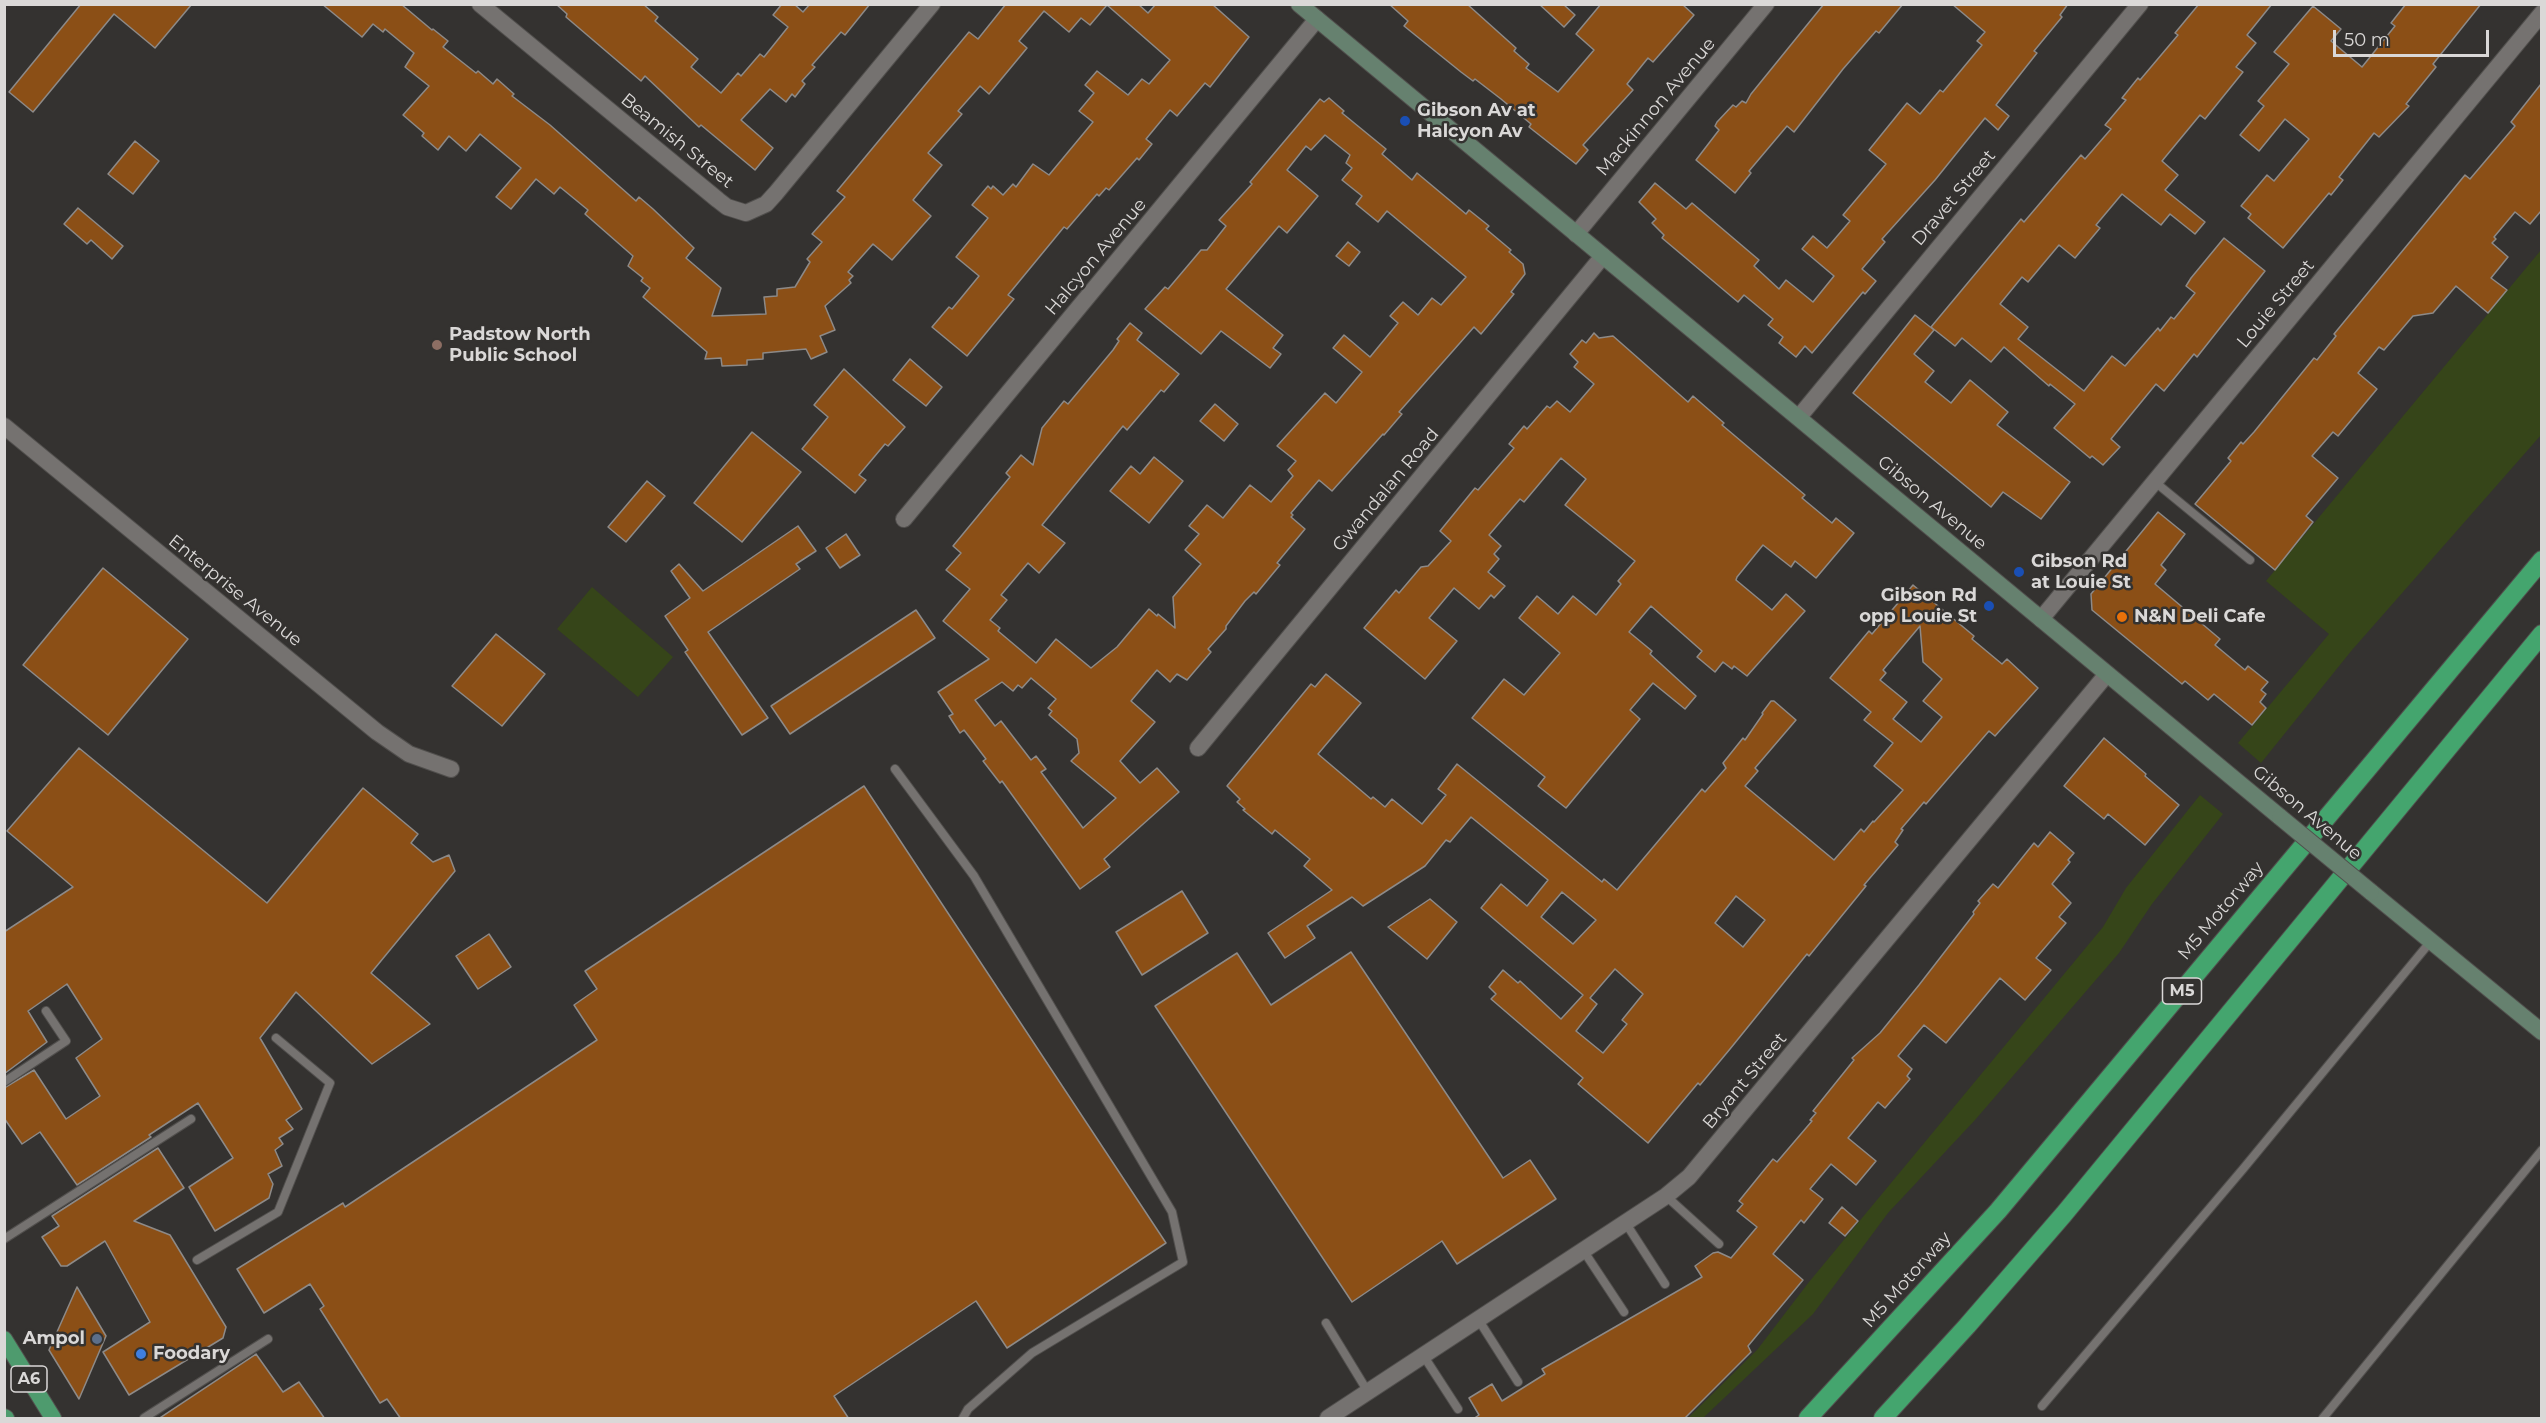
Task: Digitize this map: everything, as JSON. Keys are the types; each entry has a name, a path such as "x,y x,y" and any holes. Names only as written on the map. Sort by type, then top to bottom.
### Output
{"highway":[{"name":"M5 Motorway","path":"1809,1417 1998,1211 2541,560"},
{"path":"1883,1419 1968,1326 2064,1214 2541,634"},
{"name":"A6","path":"4,1339 53,1419"}],"main road":[{"name":"Gibson Avenue","path":"1299,4 1317,13 1576,234 2541,1032"}],"street":[{"name":"Beamish Street","path":"480,4 718,201 727,207 746,213 766,204 776,194 932,4"},
{"name":"Mackinnon Avenue","path":"1576,234 1766,4"},
{"name":"Dravet Street","path":"1798,417 2140,4"},
{"name":"Halcyon Avenue","path":"904,519 1317,13"},
{"name":"Louie Street","path":"2041,619 2541,13"},
{"name":"Gwandalan Road","path":"1198,748 1603,256"},
{"name":"Enterprise Avenue","path":"4,426 377,732 409,754 451,769"},
{"name":"Bryant Street","path":"1328,1419 1666,1196 1699,1167 2107,674"}],"lane":[{"path":"2155,482 2250,560"},
{"path":"895,769 974,876 1172,1212 1183,1262 1032,1353 968,1410 963,1419"},
{"path":"2042,1406 2243,1169 2431,941"},
{"path":"4,1082 66,1041 46,1011"},
{"path":"197,1260 278,1212 330,1083 276,1038"},
{"path":"4,1239 191,1119"},
{"path":"2322,1419 2541,1150"},
{"path":"1666,1196 1719,1244"},
{"path":"1625,1222 1665,1284"},
{"path":"1583,1250 1624,1312"},
{"path":"1478,1319 1518,1382"},
{"path":"1326,1323 1368,1392"},
{"path":"144,1419 268,1339"},
{"path":"1423,1355 1458,1409"}],"green space":[{"path":"2541,250 2541,435 2352,650 2261,763 2238,743 2329,634 2266,581"},
{"path":"592,587 673,657 638,697 557,629"},
{"path":"2200,795 2223,814 2152,904 2119,953 1975,1120 1888,1213 1813,1314 1703,1418 1688,1418 1757,1350 1809,1282 2103,927 2126,888"}],"building":[{"path":"81,4 192,4 155,48 114,14 33,112 9,92"},
{"path":"322,4 401,4 448,41 443,47 476,73 478,71 493,84 497,79 514,94 512,96 550,125 636,201 639,197 694,248 686,258 721,288 712,316 766,314 764,297 777,296 777,289 795,287 810,262 807,259 822,242 812,234 845,197 837,191 969,32 978,39 1006,4 1138,4 1148,13 1156,4 1212,4 1249,37 1210,87 1205,83 1177,116 1170,110 1146,139 1152,144 1139,160 1137,158 1109,190 1106,188 1099,196 1097,194 1067,229 1064,227 1008,295 1014,299 967,356 932,327 949,307 952,309 979,276 956,257 988,218 972,205 988,186 991,189 993,186 1003,195 1013,184 1016,187 1033,164 1049,175 1093,122 1079,111 1094,93 1085,85 1097,71 1128,95 1142,79 1149,84 1170,60 1107,5 1090,25 1081,18 1069,32 1044,11 1019,41 1027,48 989,94 980,86 958,111 962,114 928,153 942,165 913,200 931,216 892,260 873,244 848,272 853,276 849,280 851,283 825,306 835,330 820,336 827,352 811,359 806,349 763,353 763,359 747,360 747,365 722,366 721,358 705,359 707,352 643,297 650,288 641,281 643,278 628,266 633,256 585,214 588,210 560,187 554,194 536,179 511,209 496,197 521,168 480,134 466,151 449,136 438,150 422,136 424,133 403,115 429,86 405,67 414,53 385,29 383,32 373,24 362,37"},
{"path":"556,4 643,4 658,17 655,21 698,59 691,67 721,93 738,73 741,76 760,54 764,57 788,27 773,15 782,4 794,4 803,12 810,4 870,4 845,35 841,32 812,65 815,67 802,81 805,84 795,97 792,94 786,102 770,89 741,120 773,148 755,170 701,125 699,127 645,76 641,81 566,17 567,14"},
{"path":"1389,4 1467,4 1516,48 1514,51 1529,64 1526,68 1558,92 1594,50 1576,34 1601,4 1682,4 1694,15 1653,62 1648,58 1627,84 1633,90 1583,145 1588,150 1576,164 1529,127 1531,124 1501,99 1475,79 1473,81 1461,72 1404,26 1408,21"},
{"path":"1539,4 1563,4 1575,15 1564,27"},
{"path":"1824,4 1903,4 1879,33 1876,31 1843,69 1794,132 1787,126 1749,171 1751,173 1735,193 1696,160 1719,130 1715,126 1717,122 1733,105 1736,107 1742,101 1746,103"},
{"path":"1952,4 2068,4 2060,15 2062,17 2034,51 2037,53 1996,105 2009,116 1998,130 1985,118 1935,180 1882,239 1885,242 1862,269 1876,281 1865,294 1863,292 1812,353 1805,346 1796,357 1779,343 1783,337 1768,325 1773,319 1744,295 1738,302 1662,238 1664,235 1652,223 1656,219 1639,202 1655,183 1686,209 1692,203 1759,260 1754,266 1779,289 1786,280 1813,302 1834,276 1802,249 1813,236 1827,248 1850,221 1843,215 1886,164 1869,150 1907,103 1920,114 1940,90 1943,92 1982,45 1977,41 1985,32"},
{"path":"2199,4 2272,4 2247,35 2256,43 2236,67 2243,72 2205,119 2200,115 2162,161 2178,175 2165,190 2205,222 2195,234 2170,214 2161,225 2122,194 2096,225 2100,228 2075,258 2059,245 2028,282 2022,277 2000,304 2028,327 2018,339 2084,391 2112,356 2125,366 2158,328 2160,331 2171,317 2174,319 2195,293 2186,286 2224,238 2265,271 2197,357 2194,354 2164,391 2156,384 2111,439 2120,447 2103,465 2092,456 2090,458 2054,428 2075,404 2050,384 2049,386 2004,347 1991,362 1962,338 1955,346 1931,327 2021,219 2024,222 2081,155 2085,159 2111,129 2105,125 2126,100 2122,98 2178,35 2175,33"},
{"path":"2406,4 2481,4 2433,64 2436,67 2406,104 2409,106 2379,137 2374,133 2339,177 2343,180 2331,195 2329,193 2283,248 2248,218 2251,214 2241,206 2267,175 2274,181 2309,139 2285,119 2259,151 2240,135 2264,106 2258,101 2289,64 2274,52 2313,6 2341,29 2331,41 2362,67 2395,26 2391,23"},
{"path":"2541,84 2541,211 2530,224 2515,212 2494,237 2496,239 2492,243 2508,257 2491,278 2507,290 2488,313 2456,286 2433,313 2413,316 2384,350 2379,347 2358,373 2377,389 2338,436 2333,432 2312,456 2338,478 2306,516 2313,522 2275,570 2195,504 2231,461 2228,458 2241,442 2243,444 2254,432 2314,358 2317,360 2336,336 2334,334 2465,175 2470,179 2515,126 2511,122"},
{"path":"1329,98 1344,111 1342,113 1386,149 1382,154 1412,180 1417,173 1466,214 1469,210 1489,226 1486,229 1511,250 1509,252 1523,264 1525,274 1511,292 1514,294 1481,334 1474,327 1399,412 1402,414 1384,435 1332,491 1319,480 1291,513 1293,515 1291,517 1305,529 1277,563 1280,565 1256,594 1254,592 1245,601 1226,629 1208,649 1211,652 1187,680 1177,674 1170,682 1157,670 1131,701 1155,722 1120,761 1140,783 1157,768 1179,792 1104,859 1110,867 1080,889 1002,781 1000,783 983,761 986,759 964,730 960,733 949,716 953,714 938,692 989,659 943,621 970,589 946,570 961,553 953,546 1010,477 1006,473 1021,455 1033,465 1042,428 1064,401 1068,404 1113,350 1119,341 1117,339 1130,323 1142,333 1137,340 1179,374 1164,392 1161,390 1127,430 1123,426 1042,525 1065,543 1039,573 1028,563 1001,595 1007,600 990,620 1000,628 998,631 1036,663 1056,639 1091,668 1117,647 1149,609 1175,628 1173,597 1201,564 1185,550 1199,534 1189,526 1207,505 1223,518 1250,485 1271,502 1293,476 1288,470 1296,461 1277,446 1325,393 1336,403 1362,372 1333,348 1344,335 1370,357 1398,323 1390,316 1403,302 1418,315 1432,298 1441,305 1466,277 1387,211 1378,222 1356,204 1362,196 1342,180 1352,168 1346,163 1350,155 1325,135 1311,150 1306,146 1287,170 1318,196 1287,233 1279,226 1226,289 1283,335 1273,348 1281,354 1270,368 1221,331 1201,354 1145,309 1165,287 1168,289 1201,250 1207,250 1226,226 1219,220 1252,184 1250,182 1320,99 1324,102","holes":["1031,678 1056,699 1048,708 1052,711 1049,715 1077,739 1079,753 1071,761 1116,798 1083,828 1041,772 1046,769 1036,756 1031,760 1001,721 995,726 975,700 1002,682 1013,691 1018,685 1022,688"]},
{"path":"135,141 159,161 133,194 108,174"},
{"path":"78,208 123,246 112,259 91,240 87,244 64,224"},
{"path":"1348,242 1360,252 1349,266 1336,256"},
{"path":"1915,315 1934,330 1914,354 1934,371 1925,382 1951,403 1970,380 2008,412 1997,425 2070,482 2041,519 2003,492 1991,507 1853,393"},
{"path":"1594,333 1599,338 1613,336 1688,402 1693,396 1724,423 1722,425 1805,495 1802,498 1832,523 1836,518 1854,533 1816,578 1795,561 1791,567 1763,545 1737,577 1736,580 1772,610 1786,594 1805,611 1747,676 1734,666 1732,669 1723,662 1715,672 1697,657 1702,651 1651,606 1629,632 1652,651 1650,654 1696,696 1685,709 1653,683 1630,710 1640,719 1566,808 1538,786 1545,777 1472,718 1504,679 1524,695 1560,653 1519,618 1537,596 1558,614 1573,596 1596,615 1621,584 1618,581 1635,561 1565,505 1586,479 1561,458 1524,502 1520,499 1489,535 1501,546 1494,554 1499,559 1488,572 1505,586 1494,598 1491,595 1479,609 1454,588 1429,618 1457,641 1425,679 1364,628 1396,590 1399,593 1421,567 1428,566 1451,541 1440,531 1475,488 1478,490 1514,448 1509,444 1524,426 1527,429 1547,406 1550,408 1557,401 1570,412 1594,384 1574,367 1578,362 1570,354 1582,340 1586,343"},
{"path":"910,359 942,387 926,406 893,380"},
{"path":"844,369 905,427 888,446 885,444 859,475 866,480 855,493 802,449 828,417 814,405"},
{"path":"1215,404 1238,424 1224,441 1200,421"},
{"path":"752,432 801,472 742,542 694,503"},
{"path":"1154,457 1183,481 1149,523 1110,491 1131,466 1140,474"},
{"path":"647,481 665,496 626,542 608,527"},
{"path":"2158,512 2185,534 2161,565 2166,570 2155,584 2220,639 2215,645 2245,670 2248,666 2268,682 2261,690 2266,694 2260,702 2266,708 2252,725 2214,694 2208,700 2185,681 2182,684 2092,610 2091,594"},
{"path":"798,526 816,551 796,564 800,569 708,632 768,718 742,735 685,652 688,650 665,616 690,598 671,571 679,564 703,591"},
{"path":"846,534 860,555 840,568 826,548"},
{"path":"103,568 188,639 108,735 23,665"},
{"path":"1913,585 1974,636 1972,639 2002,664 2007,659 2038,688 1995,736 1989,731 1926,804 1924,802 1901,829 1903,830 1895,842 1898,845 1864,885 1866,886 1700,1085 1698,1083 1648,1143 1578,1084 1583,1078 1491,999 1496,994 1489,987 1503,970 1518,983 1520,981 1561,1019 1583,995 1481,908 1501,884 1527,906 1548,880 1471,817 1450,842 1446,840 1425,866 1363,906 1352,897 1307,926 1315,938 1285,958 1268,933 1332,890 1304,866 1310,859 1275,830 1272,834 1243,810 1245,809 1237,802 1240,799 1227,786 1311,684 1315,687 1326,674 1361,703 1318,754 1371,799 1373,797 1385,807 1392,799 1422,824 1446,795 1438,789 1457,764 1602,882 1604,879 1617,890 1702,789 1705,792 1726,768 1723,763 1743,738 1745,740 1771,701 1774,701 1796,720 1755,768 1758,771 1745,786 1834,860 1861,829 1864,832 1874,822 1903,790 1874,766 1893,743 1864,720 1871,712 1830,678 1869,631 1872,634","holes":["1920,626 1923,662 1942,679 1923,701 1942,717 1921,742 1893,719 1907,702 1880,680 1886,673 1883,670","1562,892 1596,920 1573,944 1541,917","1736,896 1765,920 1743,947 1715,923","1615,969 1643,994 1622,1020 1627,1024 1603,1053 1576,1031 1597,1004 1590,998"]},
{"path":"916,610 935,638 790,734 771,706"},
{"path":"496,634 545,674 502,726 452,686"},
{"path":"2104,738 2179,805 2145,845 2108,814 2104,819 2064,786"},
{"path":"79,748 267,903 363,788 418,834 411,843 433,862 449,855 455,871 371,973 430,1024 372,1064 296,992 260,1038 302,1109 286,1120 293,1129 279,1138 283,1144 275,1150 282,1166 268,1174 273,1184 269,1198 215,1231 189,1187 233,1158 198,1103 77,1185 40,1132 22,1144 4,1118 4,1088 34,1070 66,1119 100,1096 76,1058 102,1039 67,984 28,1011 47,1042 4,1074 4,932 73,887 7,831"},
{"path":"864,786 1166,1243 1007,1348 976,1301 834,1396 849,1419 401,1419 387,1399 380,1403 320,1309 324,1306 310,1284 264,1313 237,1269 343,1203 345,1207 597,1040 574,1005 597,989 585,971"},
{"path":"2050,832 2074,853 2068,860 2070,862 2052,884 2071,903 2059,917 2066,923 2036,958 2051,970 2025,1000 2000,978 1946,1043 1924,1025 1898,1056 1912,1069 1907,1076 1910,1079 1885,1108 1878,1102 1848,1138 1876,1161 1856,1185 1831,1164 1810,1189 1823,1199 1804,1223 1801,1220 1773,1254 1803,1280 1748,1346 1751,1352 1684,1419 1473,1419 1479,1415 1469,1398 1492,1384 1502,1401 1545,1374 1542,1369 1702,1277 1695,1266 1713,1253 1718,1252 1731,1258 1757,1227 1737,1211 1743,1204 1739,1201 1773,1159 1777,1162 1812,1121 1810,1120 1816,1113 1813,1111 1854,1060 1852,1058 1880,1033 1919,985 1974,914 1973,912 1980,903 1978,901 1993,884 1998,888 2034,843 2038,847"},
{"path":"1182,891 1208,933 1142,975 1116,932"},
{"path":"1430,899 1457,922 1427,959 1388,927"},
{"path":"489,934 511,967 478,989 456,956"},
{"path":"1351,952 1503,1178 1530,1160 1556,1199 1457,1264 1442,1241 1352,1302 1155,1006 1237,953 1271,1005"},
{"path":"158,1148 184,1188 134,1221 170,1235 226,1327 223,1338 129,1395 103,1352 150,1322 105,1241 67,1266 61,1266 42,1237 59,1226 52,1216"},
{"path":"1842,1207 1858,1221 1845,1236 1829,1223"},
{"path":"77,1287 106,1336 79,1399 49,1350"},
{"path":"256,1354 283,1392 299,1382 325,1419 158,1419"}],"place":[{"name":"Gibson Av at Halcyon Av","path":"1405,121"},
{"name":"Padstow North Public School","path":"437,345"},
{"name":"Gibson Rd at Louie St","path":"2019,572"},
{"name":"Gibson Rd opp Louie St","path":"1989,606"},
{"name":"N&N Deli Cafe","path":"2122,617"},
{"name":"Ampol","path":"97,1339"},
{"name":"Foodary","path":"141,1354"}]}
